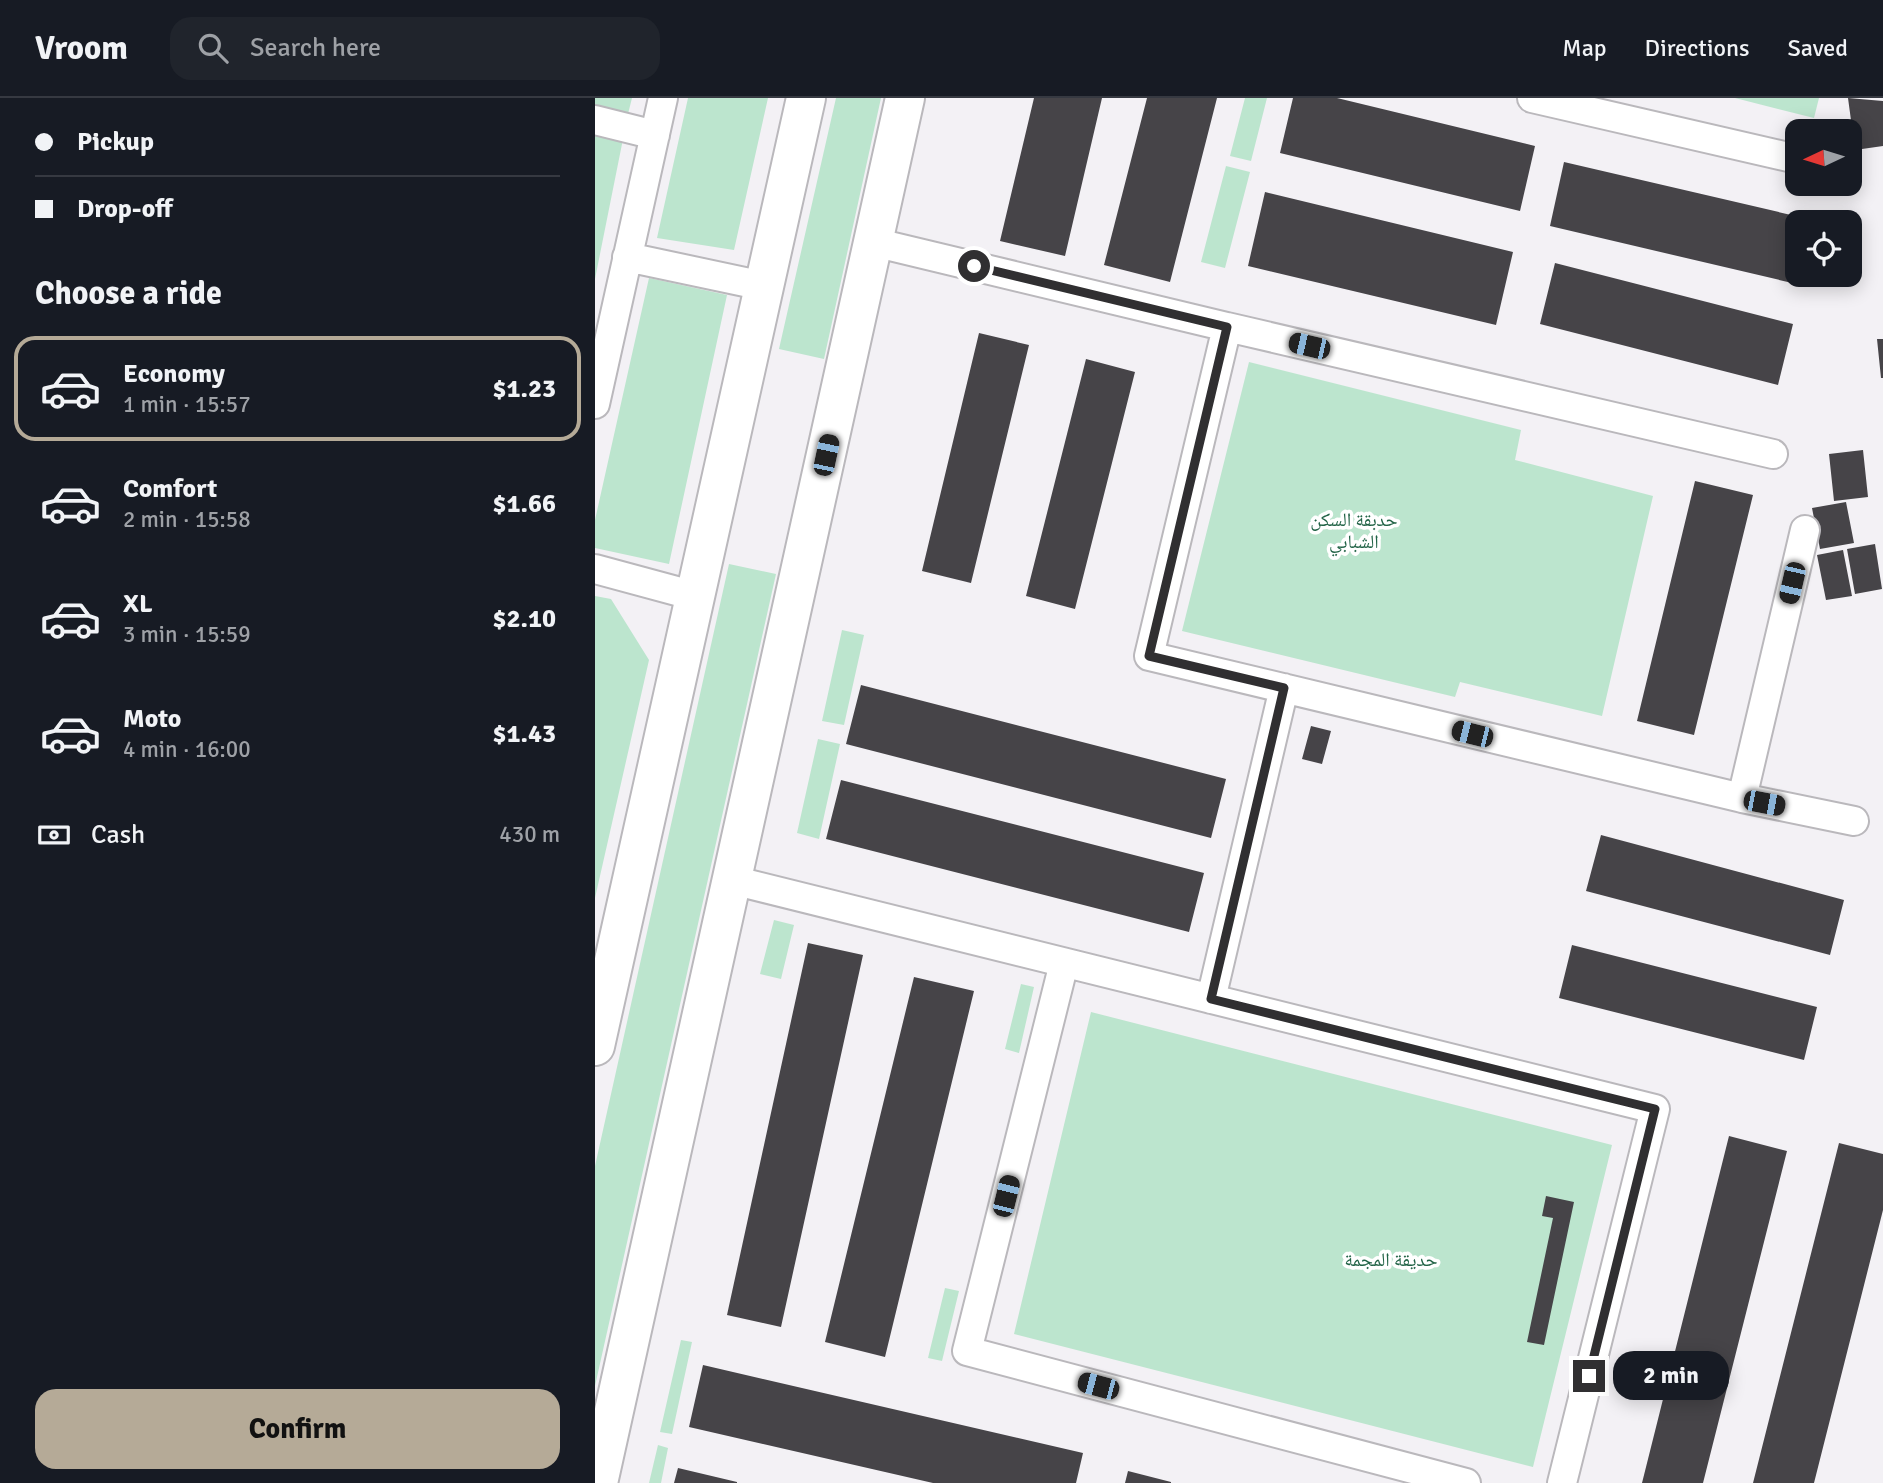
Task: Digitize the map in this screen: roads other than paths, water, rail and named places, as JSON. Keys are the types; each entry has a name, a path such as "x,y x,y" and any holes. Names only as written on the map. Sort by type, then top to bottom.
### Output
{"main road":[{"path":"595,1046 806,98"},
{"path":"598,1483 905,98"}],"street":[{"path":"595,404 602,335 627,257 663,98"},
{"path":"1532,98 1785,156"},
{"path":"595,120 655,135"},
{"path":"873,242 1773,454"},
{"path":"627,257 764,286"},
{"path":"1227,327 1149,656 1742,798 1854,821"},
{"path":"1742,798 1805,530"},
{"path":"595,569 695,596"},
{"path":"1211,999 1284,688"},
{"path":"732,880 1655,1109 1562,1483"},
{"path":"1065,963 967,1351 1466,1483"}],"park label":[{"name":"حدبقة السكن الشبابي","path":"1354,531"},
{"name":"حديقة المجمة","path":"1391,1260"}]}
